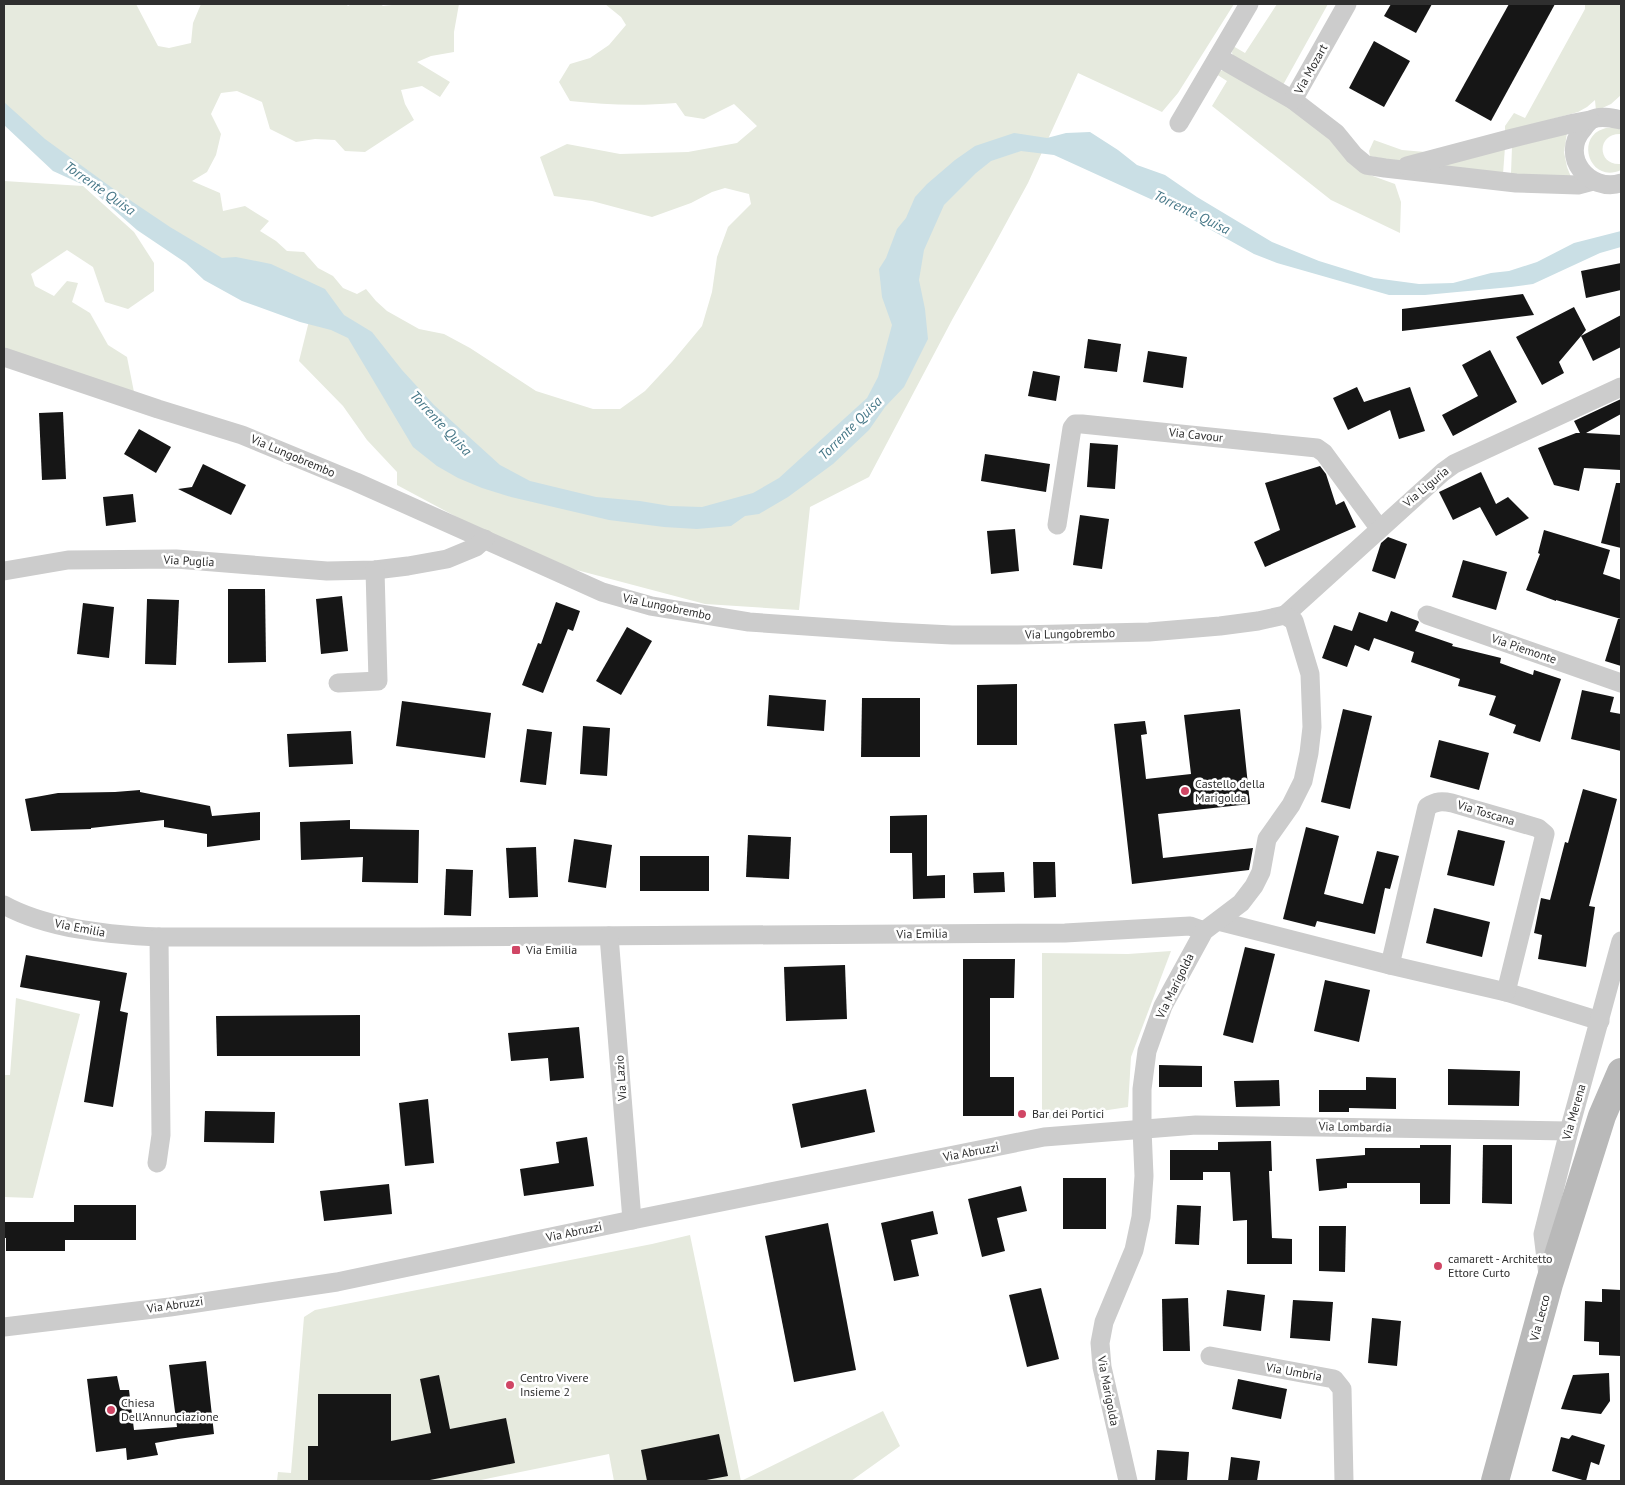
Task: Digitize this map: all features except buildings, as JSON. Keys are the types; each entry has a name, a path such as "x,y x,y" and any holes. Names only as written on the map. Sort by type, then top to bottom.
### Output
{"main road":[{"name":"Via Lecco","path":"1496,1481 1549,1284 1602,1116 1621,1072"}],"street":[{"path":"1180,123 1249,4"},
{"name":"Via Mozart","path":"1347,4 1293,100 1336,133 1354,155 1366,165 1516,182 1578,185 1593,181 1610,186 1620,184"},
{"path":"1218,57 1293,100"},
{"path":"1593,181 1577,165 1574,154 1576,142 1580,132 1610,115"},
{"name":"Via Mozart","path":"1397,169 1509,139 1610,115"},
{"name":"Via Lungobrembo","path":"4,357 132,401 242,435 306,460 602,592 651,606 749,622 952,635 1149,632 1220,626 1285,615"},
{"name":"Via Liguria","path":"1285,615 1379,528 1454,464 1621,387"},
{"name":"Via Cavour","path":"1057,525 1072,428 1075,424 1082,424 1317,448 1324,453 1379,528"},
{"name":"Via Puglia","path":"4,571 68,560 176,559 328,570 375,570 447,559 476,548 485,539"},
{"path":"338,683 378,681 375,570"},
{"name":"Via Marigolda","path":"1128,1481 1102,1367 1100,1343 1104,1322 1134,1250 1141,1218 1144,1176 1142,1089 1147,1051 1163,1006 1211,926 1240,903 1254,886 1261,872 1267,839 1295,797 1303,781 1312,727 1310,674 1294,621 1285,615"},
{"name":"Via Piemonte","path":"1427,615 1621,683"},
{"name":"Via Toscana","path":"1390,965 1428,807 1434,802 1452,803 1538,828 1544,834 1506,992"},
{"name":"Via Emilia","path":"4,905 13,910 66,927 129,936 159,937 1065,933 1211,926"},
{"path":"1211,926 1506,992 1600,1021"},
{"name":"Via Lazio","path":"609,936 632,1220"},
{"path":"156,1163 161,1135 159,937"},
{"name":"Via Merena","path":"1549,1284 1543,1234 1569,1130 1621,941"},
{"name":"Via Lombardia","path":"1142,1129 1196,1125 1569,1130"},
{"name":"Via Abruzzi","path":"4,1326 170,1307 337,1282 1044,1137 1142,1129"},
{"name":"Via Umbria","path":"1210,1356 1334,1380 1342,1389 1344,1481"}],"shaded area":[{"path":"4,4 136,4 158,46 169,48 191,43 193,23 201,4 346,4 348,6 352,4 380,4 383,6 401,4 459,4 454,32 454,52 431,56 417,62 450,82 440,97 422,86 401,90 405,104 414,120 365,152 345,151 335,140 315,139 296,142 270,129 262,102 237,91 221,93 211,114 221,134 216,155 207,172 192,181 220,193 223,211 245,206 269,221 260,231 287,251 304,252 318,268 333,276 343,288 357,294 366,289 387,311 419,329 444,334 470,348 536,391 593,409 620,409 645,391 702,326 712,292 717,257 728,227 751,204 749,194 725,188 652,217 592,201 554,196 540,157 567,144 620,154 688,152 737,143 757,126 734,104 704,119 685,116 676,103 623,105 570,101 559,82 570,64 590,58 609,45 626,25 621,17 605,4 1234,4 1178,93 1162,112 1078,73 1028,183 952,320 869,477 810,507 799,610 705,604 535,559 397,485 397,472 367,440 343,406 299,361 316,293 243,277 58,153 4,106"},
{"path":"1277,4 1328,4 1283,85 1235,59 1232,53 1233,46 1245,53"},
{"path":"1585,4 1621,4 1621,95 1611,104 1596,111 1595,100 1578,112 1505,132 1505,126 1514,113 1525,118 1585,9"},
{"path":"1225,70 1311,119 1370,175 1395,184 1401,202 1400,233 1331,200 1212,106 1227,81 1216,74 1219,71"},
{"path":"1615,127 1621,130 1621,134 1613,135 1607,139 1603,149 1607,160 1621,164 1621,170 1610,173 1601,171 1594,166 1588,150 1594,134 1606,128"},
{"path":"1567,133 1564,152 1571,177 1512,175 1512,147"},
{"path":"1374,140 1402,150 1437,153 1395,161 1370,156 1369,151"},
{"path":"1505,147 1503,174 1423,170"},
{"path":"4,181 83,186 134,232 154,263 154,291 128,309 105,302 93,267 67,250 31,274 35,286 54,296 67,281 78,283 72,302 90,313 108,345 127,357 135,397 4,354"},
{"path":"1171,951 1131,1057 1128,1107 1042,1120 1042,953 1128,954"},
{"path":"16,998 80,1014 33,1198 4,1197 4,1075 10,1075"},
{"name":"Centro Vivere Insieme 2","path":"690,1235 741,1481 614,1481 609,1454 476,1481 277,1481 278,1472 291,1473 304,1317 315,1310"},
{"path":"883,1411 900,1446 851,1481 741,1481"}],"water":[{"name":"Torrente Quisa","path":"4,102 45,139 115,190 170,227 222,258 236,257 271,264 325,289 344,315 372,332 402,370 434,405 500,465 530,481 596,497 670,506 702,507 753,493 779,478 867,398 878,377 892,325 882,297 879,269 886,258 897,229 906,218 915,197 955,160 975,146 1014,133 1047,138 1066,133 1090,132 1137,165 1165,175 1197,197 1272,242 1319,261 1374,278 1419,284 1453,283 1491,273 1509,271 1537,262 1574,243 1621,231 1621,247 1600,253 1533,284 1425,295 1389,295 1277,263 1254,254 1179,212 1054,155 1021,151 991,161 944,205 924,250 919,280 925,309 928,339 904,387 885,407 869,430 833,464 788,497 759,514 745,516 731,526 697,529 664,527 609,520 511,497 458,478 437,466 413,447 348,338 331,330 300,322 242,301 204,280 186,263 137,230 88,187 53,171 4,125"}],"place":[{"name":"Castello della Marigolda","path":"1185,791"},
{"name":"Via Emilia","path":"516,950"},
{"name":"Bar dei Portici","path":"1022,1114"},
{"name":"camarett - Architetto Ettore Curto","path":"1438,1266"},
{"name":"Centro Vivere Insieme 2","path":"510,1385"},
{"name":"Chiesa Dell'Annunciazione","path":"111,1410"}]}
